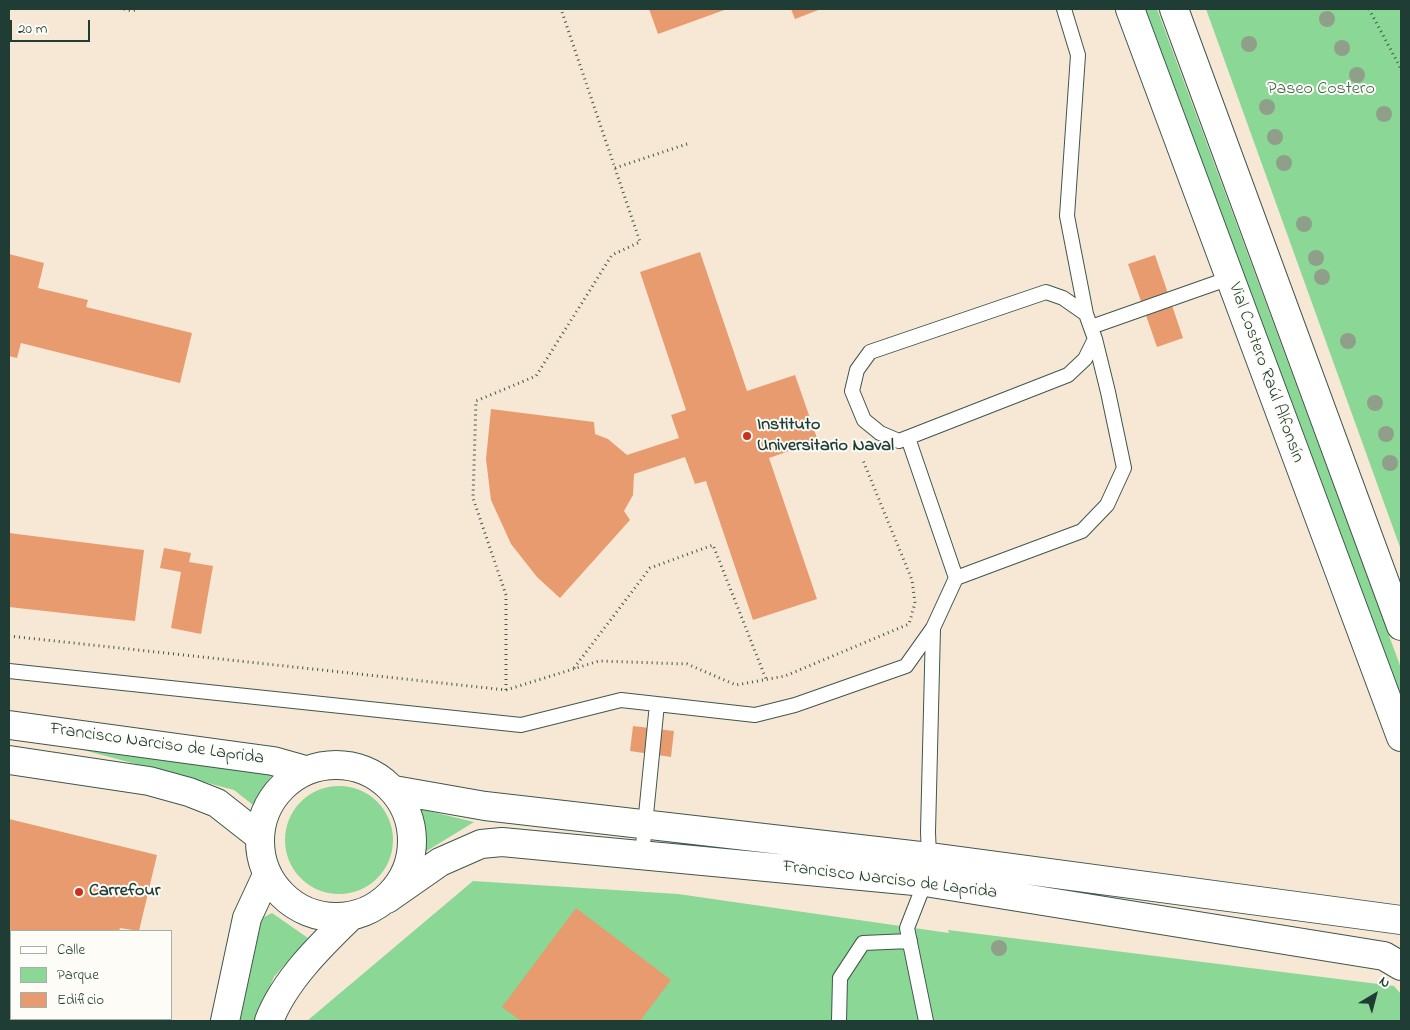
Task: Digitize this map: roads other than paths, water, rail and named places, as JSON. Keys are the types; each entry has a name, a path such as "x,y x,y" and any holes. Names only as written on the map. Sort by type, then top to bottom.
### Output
{"street":[{"name":"Vial Costero Raúl Alfonsín","path":"1130,9 1401,737"},
{"path":"1174,9 1401,626"},
{"name":"Francisco Narciso de Laprida","path":"9,725 264,760 305,770"},
{"name":"Francisco Narciso de Laprida","path":"9,760 149,781 189,792 217,803 259,836"},
{"path":"322,764 357,767 377,776 394,790 406,811 412,834 411,858 402,880 387,898 370,910 351,916 332,918 312,914 294,905 279,892 267,875 261,856 259,836 264,813 280,792 305,770 322,764"},
{"name":"Francisco Narciso de Laprida","path":"394,790 485,806 645,824 927,869 1384,956 1401,966"},
{"name":"Francisco Narciso de Laprida","path":"387,898 440,862 481,844 502,842 642,855 927,869 1401,920"},
{"path":"225,1021 247,918 267,875"},
{"path":"270,1021 274,1008 311,955 351,916"}],"lane":[{"path":"956,578 1082,531 1107,505 1124,468 1066,216 1078,54 1064,9"},
{"path":"1091,327 1230,278"},
{"path":"1046,292 1063,298 1091,327 1085,359 1068,376 899,441 880,434 864,420 852,391 857,370 870,352 1046,292"},
{"path":"9,671 521,725 620,700 755,715 795,705 906,666 933,628 956,578 908,438"},
{"path":"926,1021 907,928 927,869 933,628"},
{"path":"642,855 657,704"},
{"path":"839,1021 840,978 862,943 910,941"}],"place":[{"name":"Instituto Universitario Naval","path":"747,436"},
{"name":"Carrefour","path":"79,892"}],"park label":[{"name":"Paseo Costero","path":"1321,90"}]}
